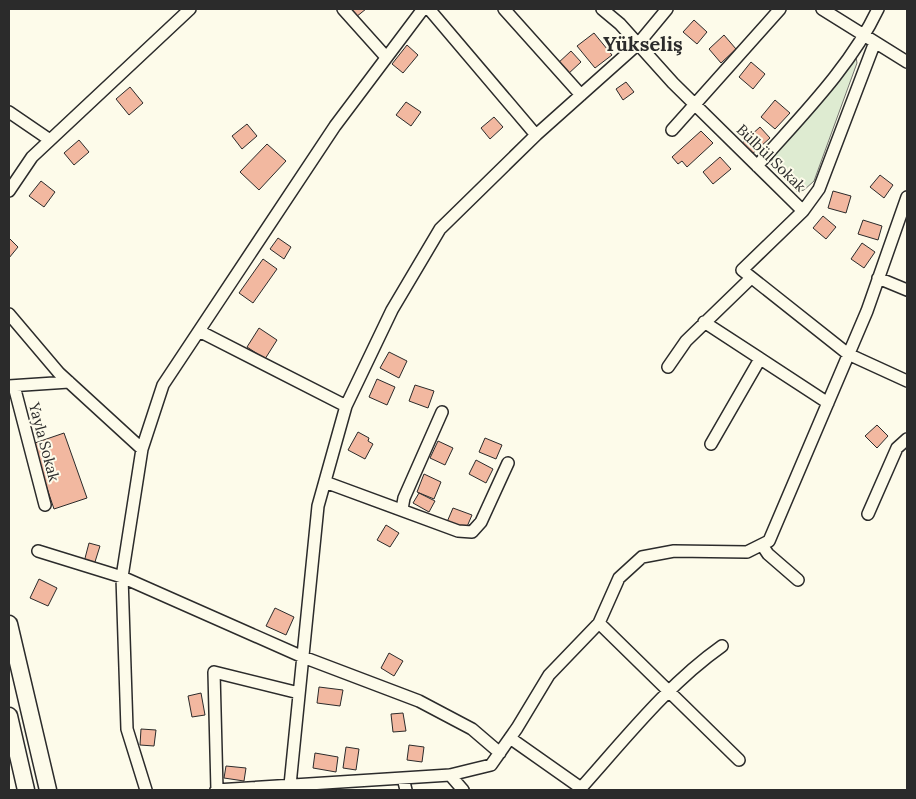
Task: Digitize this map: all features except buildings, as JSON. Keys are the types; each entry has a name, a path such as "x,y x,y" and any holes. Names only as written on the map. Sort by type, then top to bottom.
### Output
{"highway":[{"path":"9,624 48,790"},
{"path":"9,716 26,790"}],"street":[{"path":"9,191 32,157 190,9"},
{"path":"343,9 386,57"},
{"path":"146,790 127,729 122,577 142,448 164,385 335,126 423,9"},
{"path":"429,9 536,135"},
{"path":"504,9 581,95"},
{"name":"Bülbül Sokak","path":"602,9 620,24 696,106 803,211 742,270 751,278"},
{"path":"291,788 318,506 346,406 392,310 440,229 536,135 638,44 667,9"},
{"path":"672,130 696,106 780,9"},
{"path":"822,9 907,62"},
{"path":"803,211 819,189 870,39 878,9"},
{"path":"757,166 870,39"},
{"path":"9,112 50,140"},
{"path":"300,693 214,672 216,790 291,788 403,778 450,776 491,765 549,675 600,623 619,578 642,557 674,551 747,552 769,541 848,354 907,198"},
{"path":"668,367 686,341 751,278 848,354 907,381"},
{"path":"878,278 907,290"},
{"path":"9,314 69,382 142,448"},
{"path":"704,322 828,403"},
{"path":"199,331 346,406"},
{"path":"711,444 760,359"},
{"path":"11,386 69,382"},
{"name":"Yayla Sokak","path":"11,386 45,505"},
{"path":"402,509 404,498 442,412"},
{"path":"868,514 897,448 907,439"},
{"path":"325,482 458,531 472,532 481,522 508,463"},
{"path":"762,545 768,554 798,580"},
{"path":"38,551 122,577 303,657 418,701 472,729 500,753"},
{"path":"600,623 739,760"},
{"path":"510,738 584,789 669,692 705,658 722,646"},
{"path":"450,776 463,790"},
{"path":"403,778 406,790"}],"green space":[{"path":"856,57 857,63 814,181 804,190 797,192 770,164 776,151"}],"district":[{"name":"Yükseliş","path":"643,44"}]}
